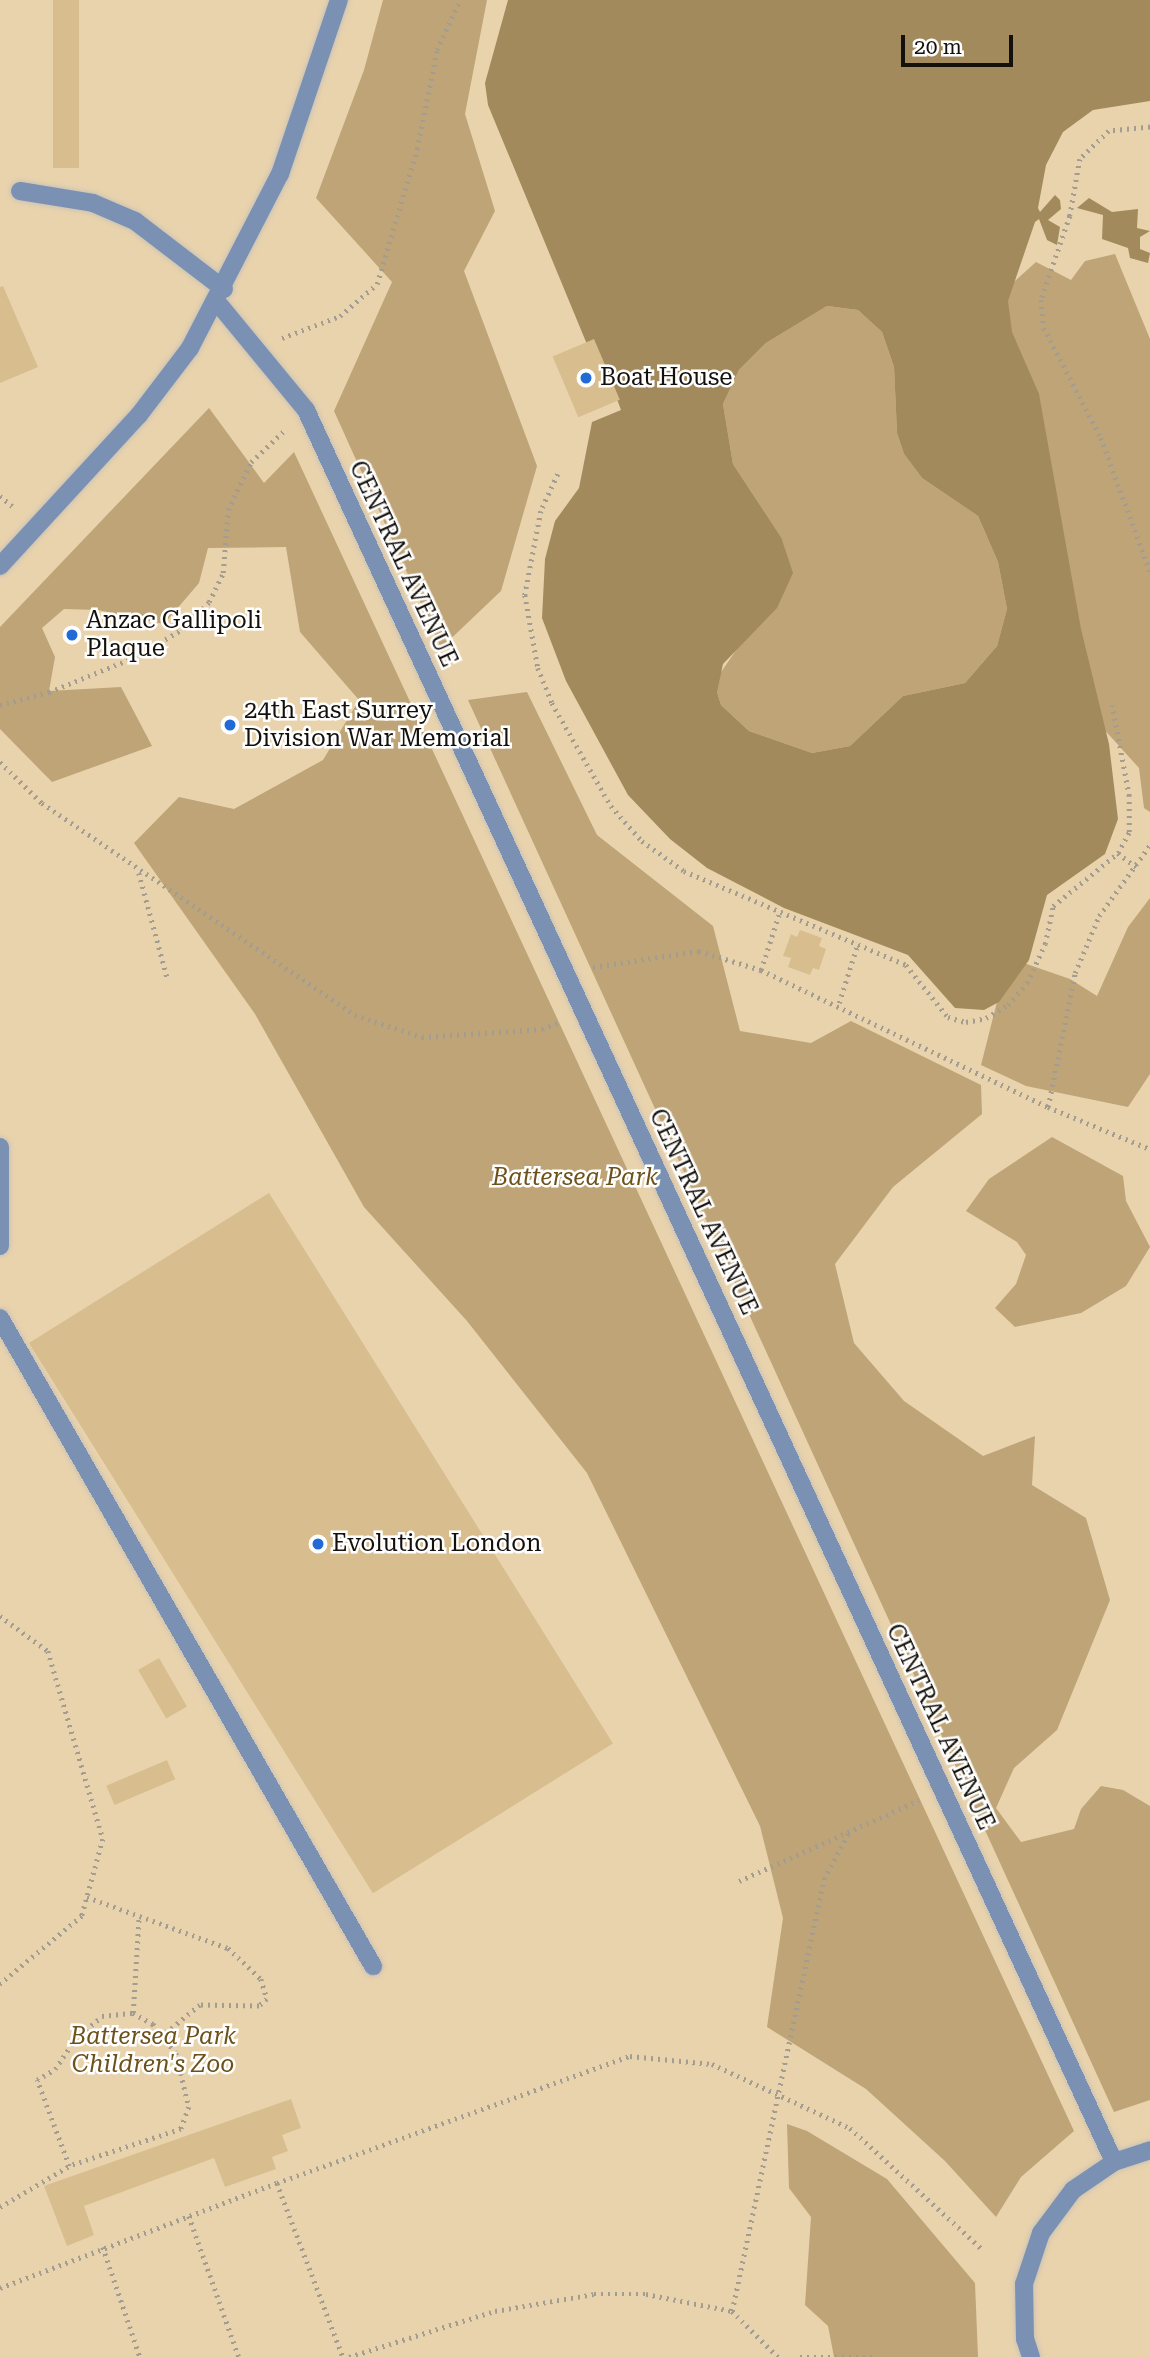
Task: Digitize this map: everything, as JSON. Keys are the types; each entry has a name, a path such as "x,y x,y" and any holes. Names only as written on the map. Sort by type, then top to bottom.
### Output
{"street":[{"path":"0,566 139,415 190,348 220,296 280,174 339,0"},
{"name":"CENTRAL AVENUE","path":"20,191 93,203 135,221 220,296 257,350 306,410 1114,2162"},
{"path":"0,1147 0,1245"},
{"path":"0,1318 373,1966"},
{"path":"1031,2357 1025,2339 1024,2284 1041,2233 1073,2190 1114,2162 1150,2150"}],"path":[{"path":"257,350 340,316 377,284 417,149 437,50 460,0"},
{"path":"1150,127 1109,131 1080,159 1070,216 1041,300 1044,328 1101,439 1150,571"},
{"path":"0,705 123,662 183,629 209,602 223,573 228,510 251,462 306,410"},
{"path":"558,474 541,511 525,595 538,668 569,741 611,806 642,841 684,871 779,915 858,943 906,965 948,1017 966,1022 986,1018 1027,983 1045,944 1053,906 1118,853 1129,832 1129,796 1112,706"},
{"path":"0,762 42,803 139,872 355,1015 422,1037 542,1029 584,1012"},
{"path":"1048,1107 1075,973 1099,916 1150,845"},
{"path":"1118,853 1136,867"},
{"path":"139,872 167,977"},
{"path":"761,970 779,915"},
{"path":"839,1003 858,943"},
{"path":"565,972 668,952 699,951 761,970 839,1003 1048,1107 1150,1149"},
{"path":"0,1616 48,1651 103,1839 82,1916 0,1984"},
{"path":"739,1881 943,1790"},
{"path":"732,2311 775,2095 824,1879 849,1832"},
{"path":"87,1897 228,1948 261,1979 267,1999 259,2006 200,2005 164,2035"},
{"path":"133,2013 139,1916"},
{"path":"0,2207 69,2165 181,2129 188,2107 184,2076 164,2035 133,2013 102,2016 75,2039 55,2069 37,2080 69,2165"},
{"path":"0,2288 103,2247 630,2056 712,2064 850,2128 983,2250"},
{"path":"277,2183 343,2357"},
{"path":"189,2216 239,2357"},
{"path":"103,2247 140,2357"},
{"path":"349,2357 495,2311 594,2294 692,2300 732,2311 778,2357"},
{"path":"369,2350 372,2357"},
{"path":"800,2357 875,2357"}],"green space":[{"name":"Battersea Park","path":"0,0 1150,0 1150,2357 0,2357"},
{"path":"383,0 487,0 465,114 495,211 464,271 537,466 501,591 441,648 334,411 392,282 316,198 364,70"},
{"path":"1115,254 1150,339 1150,812 1144,808 1139,768 1082,705 995,299 1036,262 1071,280 1085,261"},
{"path":"827,306 858,310 882,332 894,367 897,433 904,454 922,478 978,516 998,562 1007,609 997,646 965,683 903,696 850,746 812,753 749,731 721,705 717,692 717,678 743,640 781,537 733,464 723,404 739,370 766,343"},
{"path":"209,408 264,483 294,452 1074,2131 1021,2177 996,2217 945,2161 866,2089 767,2027 783,1918 760,1826 587,1473 467,1321 364,1207 255,1014 134,843 179,797 234,809 323,760 359,700 300,632 286,547 208,548 199,583 164,624 98,610 64,609 42,628 55,657 49,691 121,687 152,746 52,782 0,729 0,627"},
{"path":"527,692 597,835 713,926 740,1031 811,1043 851,1021 981,1085 982,1114 893,1187 835,1264 854,1343 904,1401 983,1456 1035,1436 1032,1485 1086,1518 1110,1600 1057,1730 1014,1768 996,1808 1021,1842 1074,1829 1081,1809 1101,1786 1123,1790 1150,1806 1150,2100 1114,2112 468,700"},
{"path":"1150,898 1150,1074 1128,1107 1026,1086 981,1065 999,994 1018,961 1070,979 1097,996 1128,927"},
{"path":"1052,1137 1123,1176 1126,1201 1150,1247 1126,1286 1081,1313 1015,1327 995,1308 1016,1284 1026,1255 1017,1242 966,1211 989,1179"},
{"path":"787,2124 807,2131 887,2179 975,2283 978,2357 834,2357 828,2326 805,2305 811,2217 789,2188"}],"shaded area":[{"path":"508,0 1150,0 1150,101 1093,110 1063,132 1046,165 1038,208 1040,212 1055,195 1060,200 1061,209 1048,220 1060,227 1057,245 1047,240 1039,219 1035,222 1008,301 1012,332 1039,394 1081,629 1109,744 1118,819 1105,854 1047,895 1029,960 999,1002 984,1010 955,1008 908,955 784,908 707,868 670,839 628,795 566,681 542,618 545,559 555,521 579,488 592,422 621,410 602,359 591,354 488,105 485,83","holes":["827,306 858,310 882,332 894,367 897,433 904,454 922,478 978,516 998,562 1007,609 997,646 965,683 903,696 850,746 812,753 749,731 721,705 717,692 723,664 777,608 793,573 781,537 733,464 723,404 739,370 766,343"]},
{"path":"1089,198 1112,212 1138,209 1137,228 1150,231 1140,237 1140,249 1150,253 1148,263 1130,258 1128,248 1102,239 1103,215 1077,208"}],"building":[{"path":"53,0 79,0 79,168 53,168"},
{"path":"3,286 38,367 0,383 0,287"},
{"name":"Boat House","path":"594,339 620,400 578,417 553,357"},
{"path":"800,930 822,938 819,946 826,949 819,970 813,968 810,975 788,967 791,958 783,956 791,934 797,937"},
{"name":"Evolution London","path":"269,1193 613,1743 373,1893 29,1343"},
{"path":"159,1658 187,1706 166,1718 138,1670"},
{"path":"167,1760 175,1779 114,1805 106,1786"},
{"path":"291,2099 301,2128 282,2135 288,2151 272,2157 276,2169 225,2187 214,2158 84,2206 94,2235 67,2246 44,2186"}],"place":[{"name":"Boat House","path":"586,378"},
{"name":"Anzac Gallipoli Plaque","path":"72,635"},
{"name":"24th East Surrey Division War Memorial","path":"230,725"},
{"name":"Evolution London","path":"318,1544"}],"park label":[{"name":"Battersea Park Children's Zoo","path":"153,2051"}]}
